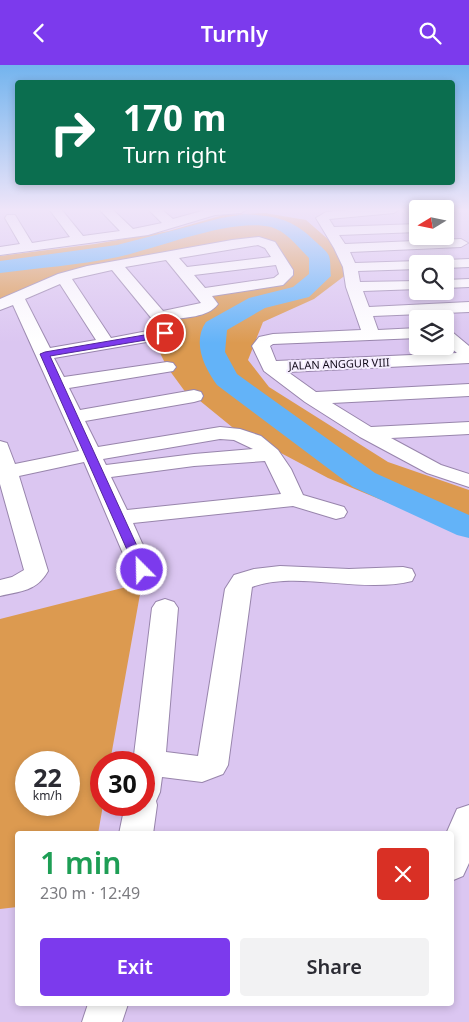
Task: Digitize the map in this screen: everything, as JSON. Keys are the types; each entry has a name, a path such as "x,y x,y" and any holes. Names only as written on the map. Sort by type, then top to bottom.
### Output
{"street":[{"path":"142,570 45,354 8,302 63,277 87,270 176,254"},
{"path":"203,293 278,282 286,275 286,270 276,254"},
{"path":"344,254 350,267 362,312 371,334"},
{"path":"159,317 208,307 210,303 169,255"},
{"path":"185,272 281,260"},
{"path":"454,264 469,263"},
{"path":"45,354 152,337 166,331 159,317 115,265"},
{"path":"350,267 409,265"},
{"path":"63,277 106,343"},
{"path":"454,284 469,283"},
{"path":"354,287 409,285"},
{"path":"362,312 469,307"},
{"path":"409,333 265,341 261,346 270,367 312,398 367,433 434,469 469,481"},
{"path":"74,417 191,397 167,367 152,337"},
{"name":"JALAN ANGGUR VIII","path":"270,367 461,343"},
{"path":"57,384 167,367"},
{"path":"312,398 469,390"},
{"path":"367,433 469,427"},
{"path":"0,447 4,472 36,571 34,576 28,580 0,588"},
{"path":"4,472 94,463 184,461 271,454 294,499"},
{"path":"434,469 469,467"},
{"path":"118,518 294,499 336,512"},
{"path":"155,764 202,769 212,765 238,589 243,581 254,577 291,574 371,577 403,575"},
{"path":"150,751 165,608"},
{"path":"137,831 139,816"},
{"path":"454,857 469,819"},
{"path":"102,1022 107,1006"}],"shaded area":[{"path":"19,254 196,254 87,270 0,305 0,256"},
{"path":"272,254 340,254 347,274 314,299 263,322 248,360 269,387 388,462 469,490 469,536 328,478 232,427 194,396 189,397 167,367 152,337 158,335 159,317 203,309 203,293 283,279"},
{"path":"142,583 112,751 90,751 90,816 101,816 99,831 15,831 15,907 0,909 0,619"}],"waterway":[{"path":"0,267 98,254"},
{"path":"316,254 319,257 320,276 301,292 257,303 215,327 212,352 226,379 364,480 469,528"}],"route":[{"path":"142,570 45,354 165,333"}]}
